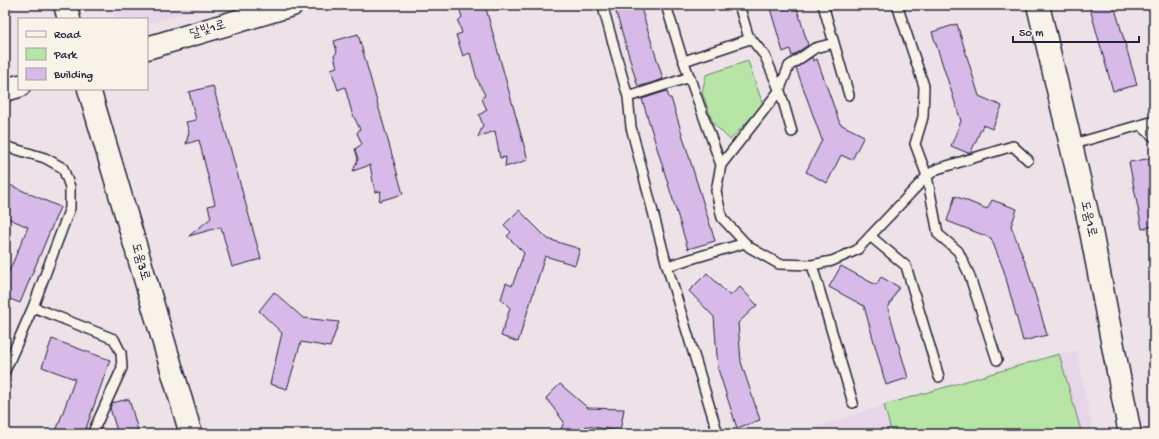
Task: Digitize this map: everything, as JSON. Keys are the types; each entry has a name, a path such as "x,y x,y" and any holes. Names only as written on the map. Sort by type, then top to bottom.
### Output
{"street":[{"path":"65,5 69,18"},
{"name":"달빛1로","path":"148,48 292,5"},
{"name":"도움1로","path":"1038,5 1089,221 1130,434"},
{"path":"5,90 18,86"},
{"name":"도움3로","path":"90,90 191,434"}],"lane":[{"path":"666,5 721,165"},
{"path":"739,5 750,39 765,56 779,91 792,132"},
{"path":"823,5 849,95"},
{"path":"897,5 924,86 923,117 915,144 927,176 938,234 958,252 969,274 997,360"},
{"path":"604,11 628,97 630,128 666,266 718,434"},
{"path":"684,61 750,39"},
{"path":"834,44 815,48 789,66 779,91 721,165 716,191 722,218 749,247 779,264 812,265 832,261 857,250 927,176 937,169 1013,146 1028,160"},
{"path":"628,97 690,77"},
{"path":"1070,145 1154,121"},
{"path":"1140,125 1154,136"},
{"path":"5,148 8,147 45,158 62,168 70,186 70,208 33,307 5,371"},
{"path":"870,236 906,266 939,377"},
{"path":"666,266 745,243"},
{"path":"812,265 853,403"},
{"path":"33,307 114,339 121,353 122,368 92,434"}],"shaded area":[{"path":"112,5 211,5 148,24 148,18 116,18"},
{"path":"1077,351 1093,434 796,434 884,405 1059,354"}],"green space":[{"path":"748,61 763,105 730,140 713,123 702,92 706,75"},
{"path":"1059,354 1082,434 892,434 884,405"}],"building":[{"path":"458,5 485,5 528,160 505,167 506,157 500,158 495,131 478,137 483,125 479,115 487,110 482,99 485,95 477,79 470,53 463,56 456,35 462,33 458,21 462,17"},
{"path":"614,5 640,5 663,79 638,87"},
{"path":"769,5 796,5 808,45 792,56 790,49 783,52"},
{"path":"1089,5 1110,5 1116,12 1137,85 1113,91"},
{"path":"957,24 979,96 1002,106 992,129 983,125 971,152 968,153 951,146 961,121 932,32"},
{"path":"358,34 403,194 379,201 381,191 375,192 370,165 353,171 358,159 355,149 362,144 357,133 360,129 352,113 345,87 338,90 331,69 337,67 334,56 337,52 334,41"},
{"path":"812,57 813,61 817,59 840,124 864,136 852,160 841,155 827,183 806,172 822,140 796,68"},
{"path":"213,86 261,259 232,267 221,227 189,236 211,218 208,206 215,204 199,140 186,144 189,132 186,122 196,120 189,92"},
{"path":"667,91 669,98 671,98 715,241 688,249 642,99"},
{"path":"1152,158 1154,166 1154,226 1142,229 1129,162"},
{"path":"5,183 60,207 20,303 5,297 5,281 28,227 5,217"},
{"path":"955,196 987,209 992,200 1017,209 1011,226 1027,267 1047,335 1023,341 1004,271 991,238 947,221"},
{"path":"519,210 548,239 580,249 575,265 545,256 518,342 501,336 510,308 501,299 506,283 512,286 524,253 507,236 511,232 504,225"},
{"path":"841,266 876,285 881,277 899,287 888,308 908,378 886,385 864,306 829,287"},
{"path":"707,273 730,296 740,287 757,305 738,323 741,362 760,420 737,428 718,369 714,317 689,291"},
{"path":"274,292 303,318 339,322 330,347 301,342 287,389 270,384 282,333 259,311"},
{"path":"52,339 110,360 84,434 55,434 75,379 42,367"},
{"path":"560,384 588,408 624,409 620,431 586,426 583,434 559,434 564,422 546,398"},
{"path":"129,399 139,434 118,434 110,408 112,403"}]}
